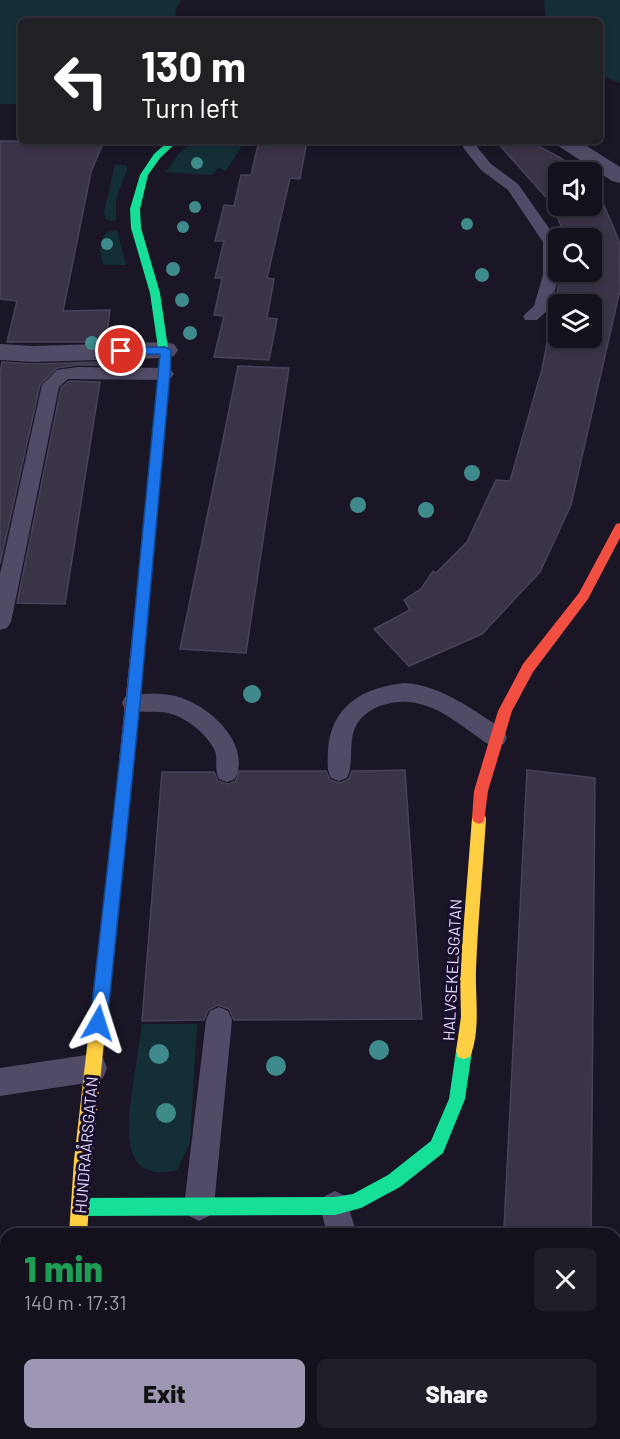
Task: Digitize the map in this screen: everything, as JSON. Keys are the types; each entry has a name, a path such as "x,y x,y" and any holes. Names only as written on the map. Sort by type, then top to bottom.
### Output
{"street":[{"name":"HUNDRAÅRSGATAN","path":"79,1228 83,1160 133,703 165,362 152,280 135,219 135,209 143,176 155,158 171,144"},
{"path":"569,144 620,176"},
{"path":"0,352 165,362"},
{"name":"HALVSEKELSGATAN","path":"81,1207 335,1206 355,1202 394,1181 437,1147 457,1099 469,1017 468,972 481,792 496,737 505,711 528,668 584,596 614,542 620,526"}],"lane":[{"path":"472,144 470,147 486,167 513,187 551,242 551,275 542,308 531,316"},
{"path":"0,622 51,385 63,374 165,362"},
{"path":"339,771 340,746 346,720 357,707 387,695 415,693 437,701 496,737"},
{"path":"133,703 171,704 205,721 227,750 227,772"},
{"path":"199,1206 219,1020"},
{"path":"0,1082 93,1068"},
{"path":"335,1206 340,1228"}],"green space":[{"path":"0,0 181,0 176,9 175,18 18,18 18,104 0,104"},
{"path":"544,0 620,0 620,83 603,76 603,18 546,18"},
{"path":"191,144 243,144 226,171 218,168 212,175 166,172 180,152"},
{"path":"115,164 127,166 127,169 116,200 116,220 111,221 105,219 104,212"},
{"path":"117,230 126,265 104,265 101,253 102,238 107,232"},
{"path":"142,1024 197,1024 190,1143 177,1170 158,1172 144,1168 135,1159 131,1147 129,1116"}],"building":[{"path":"0,141 18,141 18,144 103,144 91,172 63,311 110,310 106,342 7,342 17,301 0,299"},
{"path":"269,144 306,144 300,179 290,178 267,278 274,279 267,318 277,319 269,360 214,357 224,316 214,315 222,278 215,278 224,241 215,241 224,205 234,206 241,175 251,175 258,145 269,146"},
{"path":"499,144 535,144 565,162 548,162 548,200"},
{"path":"602,201 619,241 620,290 571,505 540,572 482,634 409,666 374,629 410,610 404,600 421,589 433,571 436,573 467,542 496,480 510,481 542,369 548,338 548,348 602,348 602,294 557,294 559,282 602,282 602,228 562,228 557,216 602,216"},
{"path":"2,362 33,364 103,362 103,365 57,368 40,385 0,564 0,372"},
{"path":"238,366 289,368 246,653 180,649"},
{"path":"69,381 100,382 65,604 17,603 61,388"},
{"path":"405,770 422,1019 234,1020 229,1009 218,1005 208,1010 204,1020 142,1021 162,772 214,772 218,781 228,784 236,781 239,771 326,771 330,780 340,783 349,779 352,771"},
{"path":"527,770 595,778 591,1228 504,1228"}],"traffic: fast":[{"path":"151,514 165,362 155,293 136,228 135,209 144,175 157,156 171,144"},
{"path":"81,1207 335,1206 355,1202 394,1181 437,1147 457,1099 464,1051"}],"traffic: slow":[{"path":"464,1051 469,1017 468,972 479,818"},
{"path":"78,1228 83,1160 117,847"}],"traffic: jam":[{"path":"117,847 151,514"},
{"path":"479,818 481,791 505,711 528,668 584,596 620,527"}],"route":[{"path":"98,1023 133,703 165,374 165,350 121,351"}]}
